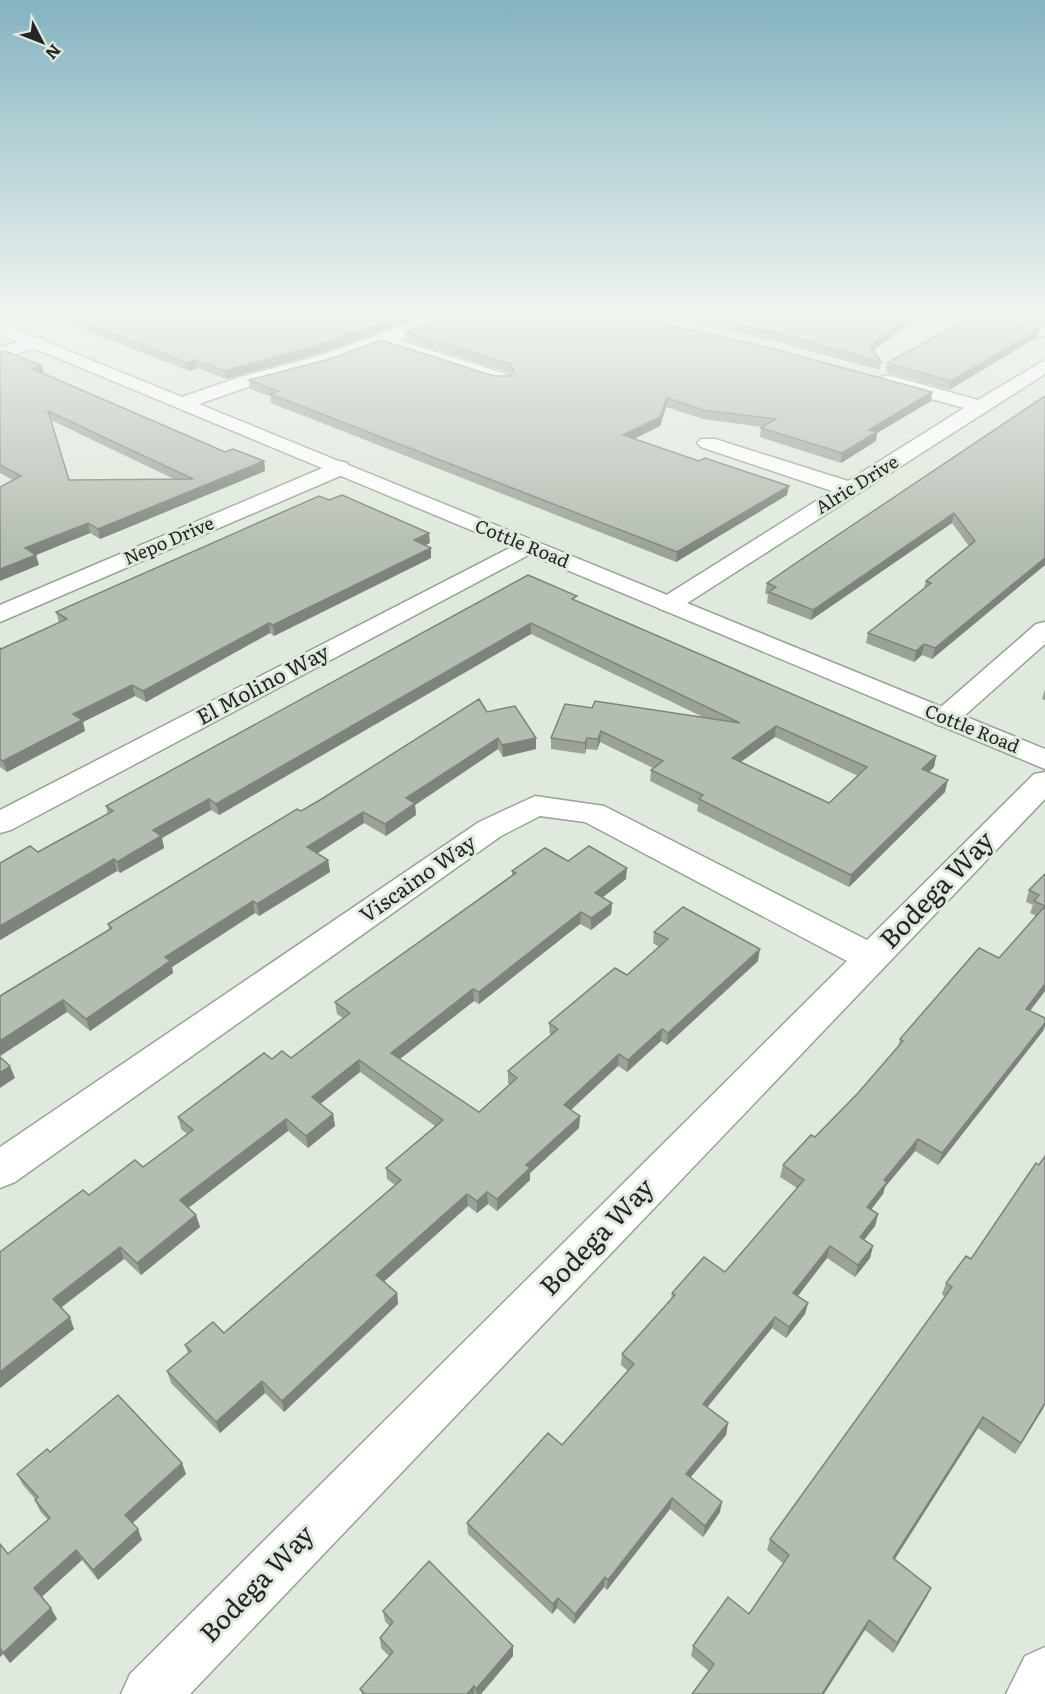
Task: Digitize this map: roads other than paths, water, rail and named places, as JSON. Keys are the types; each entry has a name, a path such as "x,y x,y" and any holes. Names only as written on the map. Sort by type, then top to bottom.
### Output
{"street":[{"name":"Cottle Road","path":"161,394 1045,759"},
{"path":"183,403 211,394"},
{"path":"935,394 982,407"},
{"name":"Alric Drive","path":"669,604 1002,394"},
{"path":"708,443 850,489"},
{"name":"Nepo Drive","path":"0,614 339,468"},
{"name":"El Molino Way","path":"0,824 527,546"},
{"path":"945,718 1045,630"},
{"name":"Bodega Way","path":"150,1694 870,957 1045,782"},
{"name":"Viscaino Way","path":"0,1170 490,829 535,806 593,813 870,957"},
{"path":"1035,1694 1045,1676"}]}
